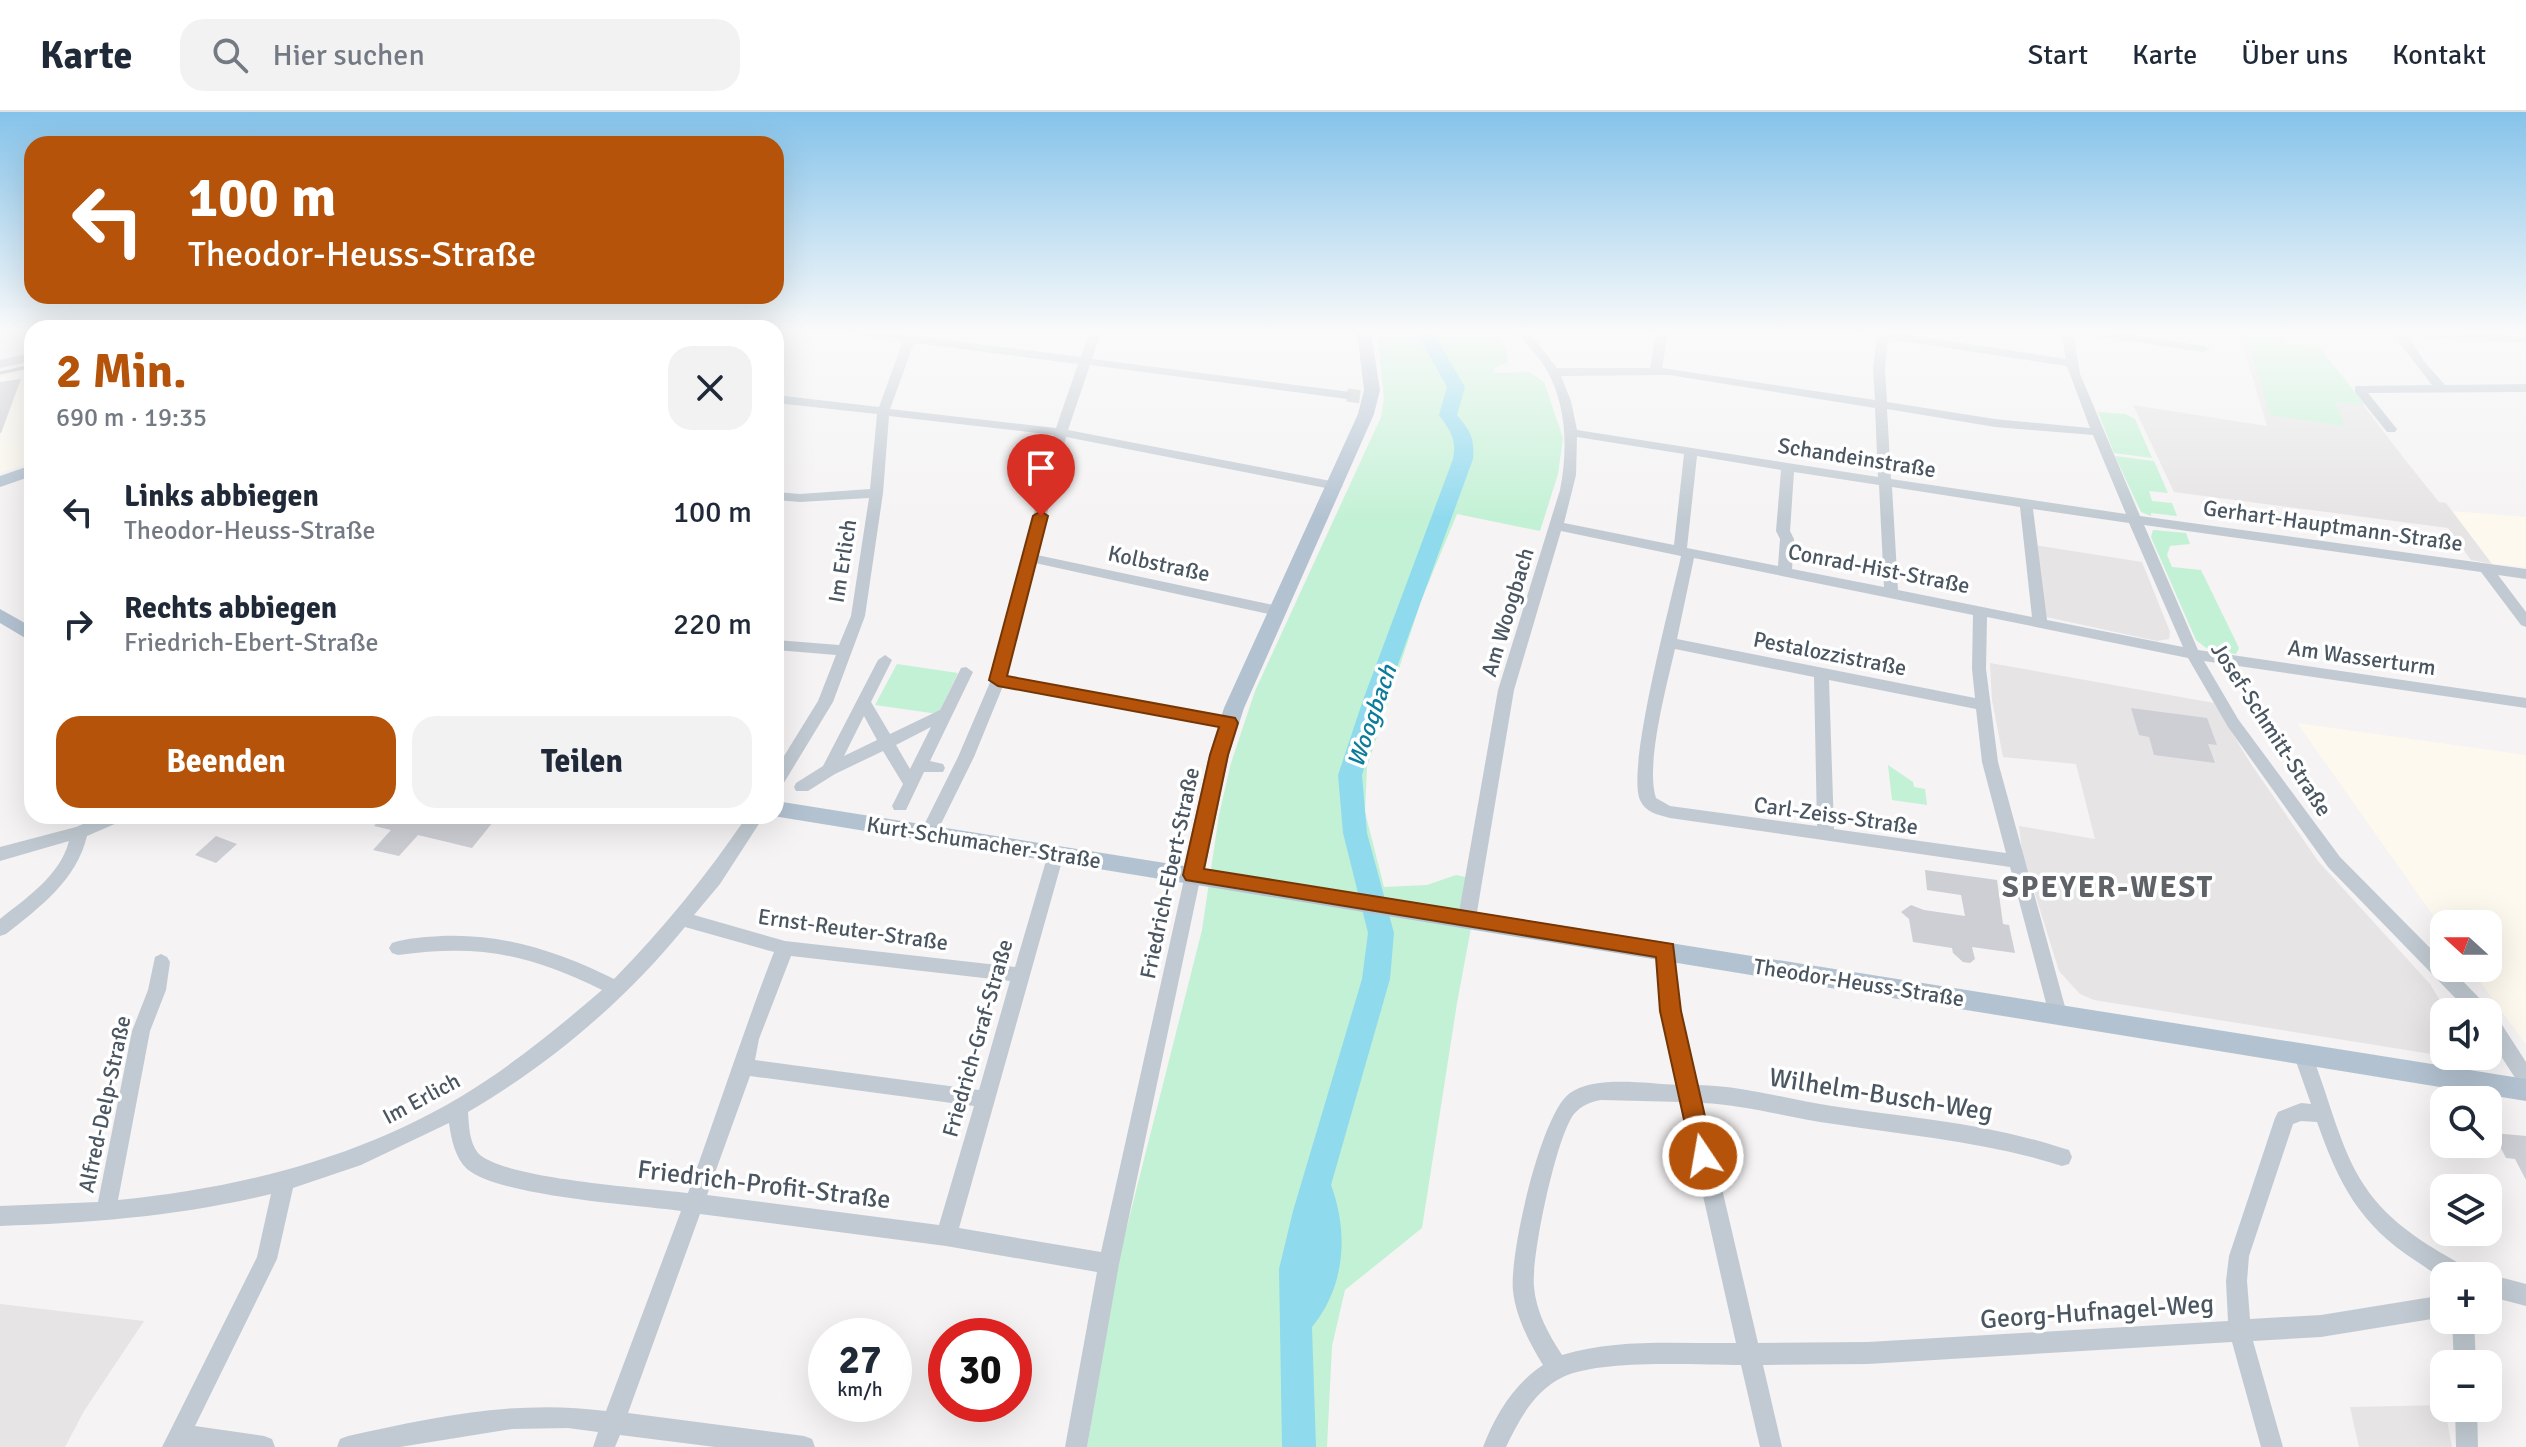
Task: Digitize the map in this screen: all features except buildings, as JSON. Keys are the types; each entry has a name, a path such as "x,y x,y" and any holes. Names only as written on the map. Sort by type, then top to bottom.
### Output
{"main road":[{"name":"Friedrich-Ebert-Straße","path":"1193,875 1229,723 1336,486 1368,394"},
{"path":"0,482 24,473"},
{"path":"0,615 24,631"},
{"name":"Kurt-Schumacher-Straße","path":"784,810 1193,875"},
{"name":"Theodor-Heuss-Straße","path":"1193,875 2526,1090"}],"street":[{"name":"Im Erlich","path":"784,769 825,702 858,616 876,493 883,412 890,394"},
{"path":"928,833 966,757 998,680 1061,432 1074,394"},
{"path":"1342,394 1347,395"},
{"name":"Am Woogbach","path":"1467,918 1506,690 1570,477 1573,433 1561,394"},
{"path":"1819,394 1995,423 2097,432"},
{"path":"1880,394 1891,593"},
{"name":"Josef-Schmitt-Straße","path":"2083,394 2193,654 2233,723 2322,848 2467,998"},
{"path":"2363,394 2391,429"},
{"path":"784,400 1061,432 1336,486"},
{"name":"Schandeinstraße","path":"1573,433 2135,520"},
{"path":"1670,643 1685,551 1691,451"},
{"path":"1785,571 1787,539 1783,531 1788,466"},
{"path":"784,496 876,493"},
{"path":"2026,504 2040,623"},
{"name":"Gerhart-Hauptmann-Straße","path":"2135,520 2526,574"},
{"name":"Conrad-Hist-Straße","path":"1556,526 2193,654"},
{"name":"Kolbstraße","path":"1031,558 1278,611"},
{"path":"2486,569 2526,622"},
{"path":"1980,611 1982,705 1990,762 2058,1014"},
{"name":"Pestalozzistraße","path":"1670,643 1982,705"},
{"name":"Carl-Zeiss-Straße","path":"1670,643 1645,777 1644,792 1653,806 1670,812 1826,836 2015,861"},
{"path":"784,646 846,651"},
{"name":"Am Wasserturm","path":"2193,654 2526,703"},
{"path":"829,770 885,660"},
{"path":"900,806 911,785 928,767 945,714 966,672"},
{"path":"1821,674 1826,836"},
{"path":"998,680 1229,723"},
{"path":"864,703 911,785"},
{"path":"802,787 829,770 945,714"},
{"path":"0,854 99,824"},
{"name":"Im Erlich","path":"0,1216 106,1210 216,1197 284,1182 353,1158 458,1108 529,1061 617,989 717,875 751,824"},
{"path":"0,929 64,872 77,850 80,832"},
{"name":"Friedrich-Graf-Straße","path":"946,1236 1056,854"},
{"name":"Friedrich-Ebert-Straße","path":"1076,1447 1109,1264 1193,875"},
{"name":"Ernst-Reuter-Straße","path":"681,919 785,948 1021,975"},
{"path":"398,948 445,940 501,944 562,962 617,989"},
{"path":"604,1447 785,948"},
{"path":"1666,950 1671,1011 1771,1447"},
{"name":"Alfred-Delp-Straße","path":"106,1210 141,1031 157,990 161,962"},
{"path":"2502,1041 2526,1078"},
{"path":"2302,1053 2349,1178 2381,1220 2436,1262"},
{"path":"744,1067 984,1099"},
{"name":"Wilhelm-Busch-Weg","path":"1557,1368 1532,1322 1523,1290 1523,1258 1561,1118 1574,1099 1601,1091 1690,1096 1704,1094 1841,1116 1984,1134 2062,1157"},
{"name":"Friedrich-Profit-Straße","path":"458,1108 460,1145 479,1167 529,1182 946,1236 1109,1264"},
{"path":"2272,1447 2238,1330 2236,1278 2239,1256 2285,1118 2301,1112 2325,1113"},
{"path":"264,1447 176,1441 267,1259 284,1182"},
{"path":"2502,1289 2526,1295"},
{"name":"Georg-Hufnagel-Weg","path":"1557,1368 1585,1359 1631,1355 1907,1351 2321,1326 2430,1308"},
{"path":"1494,1447 1515,1405 1538,1381 1557,1368"},
{"path":"348,1447 479,1420 529,1415 804,1447"},
{"path":"2466,1422 2467,1447"}],"shaded area":[{"path":"0,394 24,394 24,465 0,473"},
{"path":"2258,394 2355,394 2439,502 2446,503 2492,564 2471,560 2448,528 2174,492 2133,405 2267,426"},
{"path":"2452,511 2526,517 2526,567 2492,564"},
{"path":"2034,545 2142,562 2170,632 2169,639 2157,641 2046,617"},
{"path":"1990,663 2214,703 2251,764 2318,861 2430,984 2438,998 2430,998 2430,1054 2094,1000 2080,994 2059,971 2022,852 2019,826 2095,839 2076,764 2003,757 1992,700"},
{"path":"2297,723 2526,755 2526,1045 2502,1012 2502,998 2492,998 2480,982 2502,982 2502,910 2430,911"},
{"path":"0,1304 144,1321 84,1411 65,1447 0,1447"},
{"path":"2430,1405 2430,1422 2447,1422 2452,1447 2359,1447 2350,1407"}],"green space":[{"path":"1384,394 1548,394 1563,438 1558,474 1540,531 1457,514 1421,601 1367,767 1365,812 1384,887 1427,885 1456,875 1480,880 1457,1003 1422,1228 1345,1290 1332,1346 1327,1447 1087,1447 1117,1266 1202,930 1219,815 1231,763 1255,691 1381,417"},
{"path":"2264,394 2357,394 2365,405 2335,402 2345,426 2270,415"},
{"path":"2098,412 2125,414 2135,419 2152,458 2114,453"},
{"path":"2115,456 2154,461 2168,493 2149,491 2152,501 2172,503 2177,516 2151,513 2151,516 2141,512"},
{"path":"2153,530 2186,533 2190,544 2170,546 2167,555 2172,567 2201,570 2239,648 2236,654 2210,651 2196,640 2151,537"},
{"path":"897,664 958,673 938,714 875,705"},
{"path":"1888,765 1913,782 1914,787 1925,789 1927,805 1892,800"}],"sand":[{"path":"1328,1199 1336,1209 1339,1244 1329,1283 1315,1297 1325,1248 1320,1200"}],"waterway":[{"name":"Woogbach","path":"1296,1321 1295,1269 1308,1211 1376,979 1381,933 1355,833 1350,775 1374,700 1463,459 1463,434 1448,415 1454,394"},
{"name":"Woogbach","path":"1296,1321 1320,1285 1326,1257 1326,1229 1317,1189"},
{"name":"Woogbach","path":"1296,1321 1299,1447"}],"tunnel":[{"path":"1347,395 1362,397"}],"district":[{"name":"SPEYER-WEST","path":"2108,887"}],"route":[{"path":"1041,516 998,680 1229,723 1193,875 1666,950 1671,1011 1703,1156"}]}
